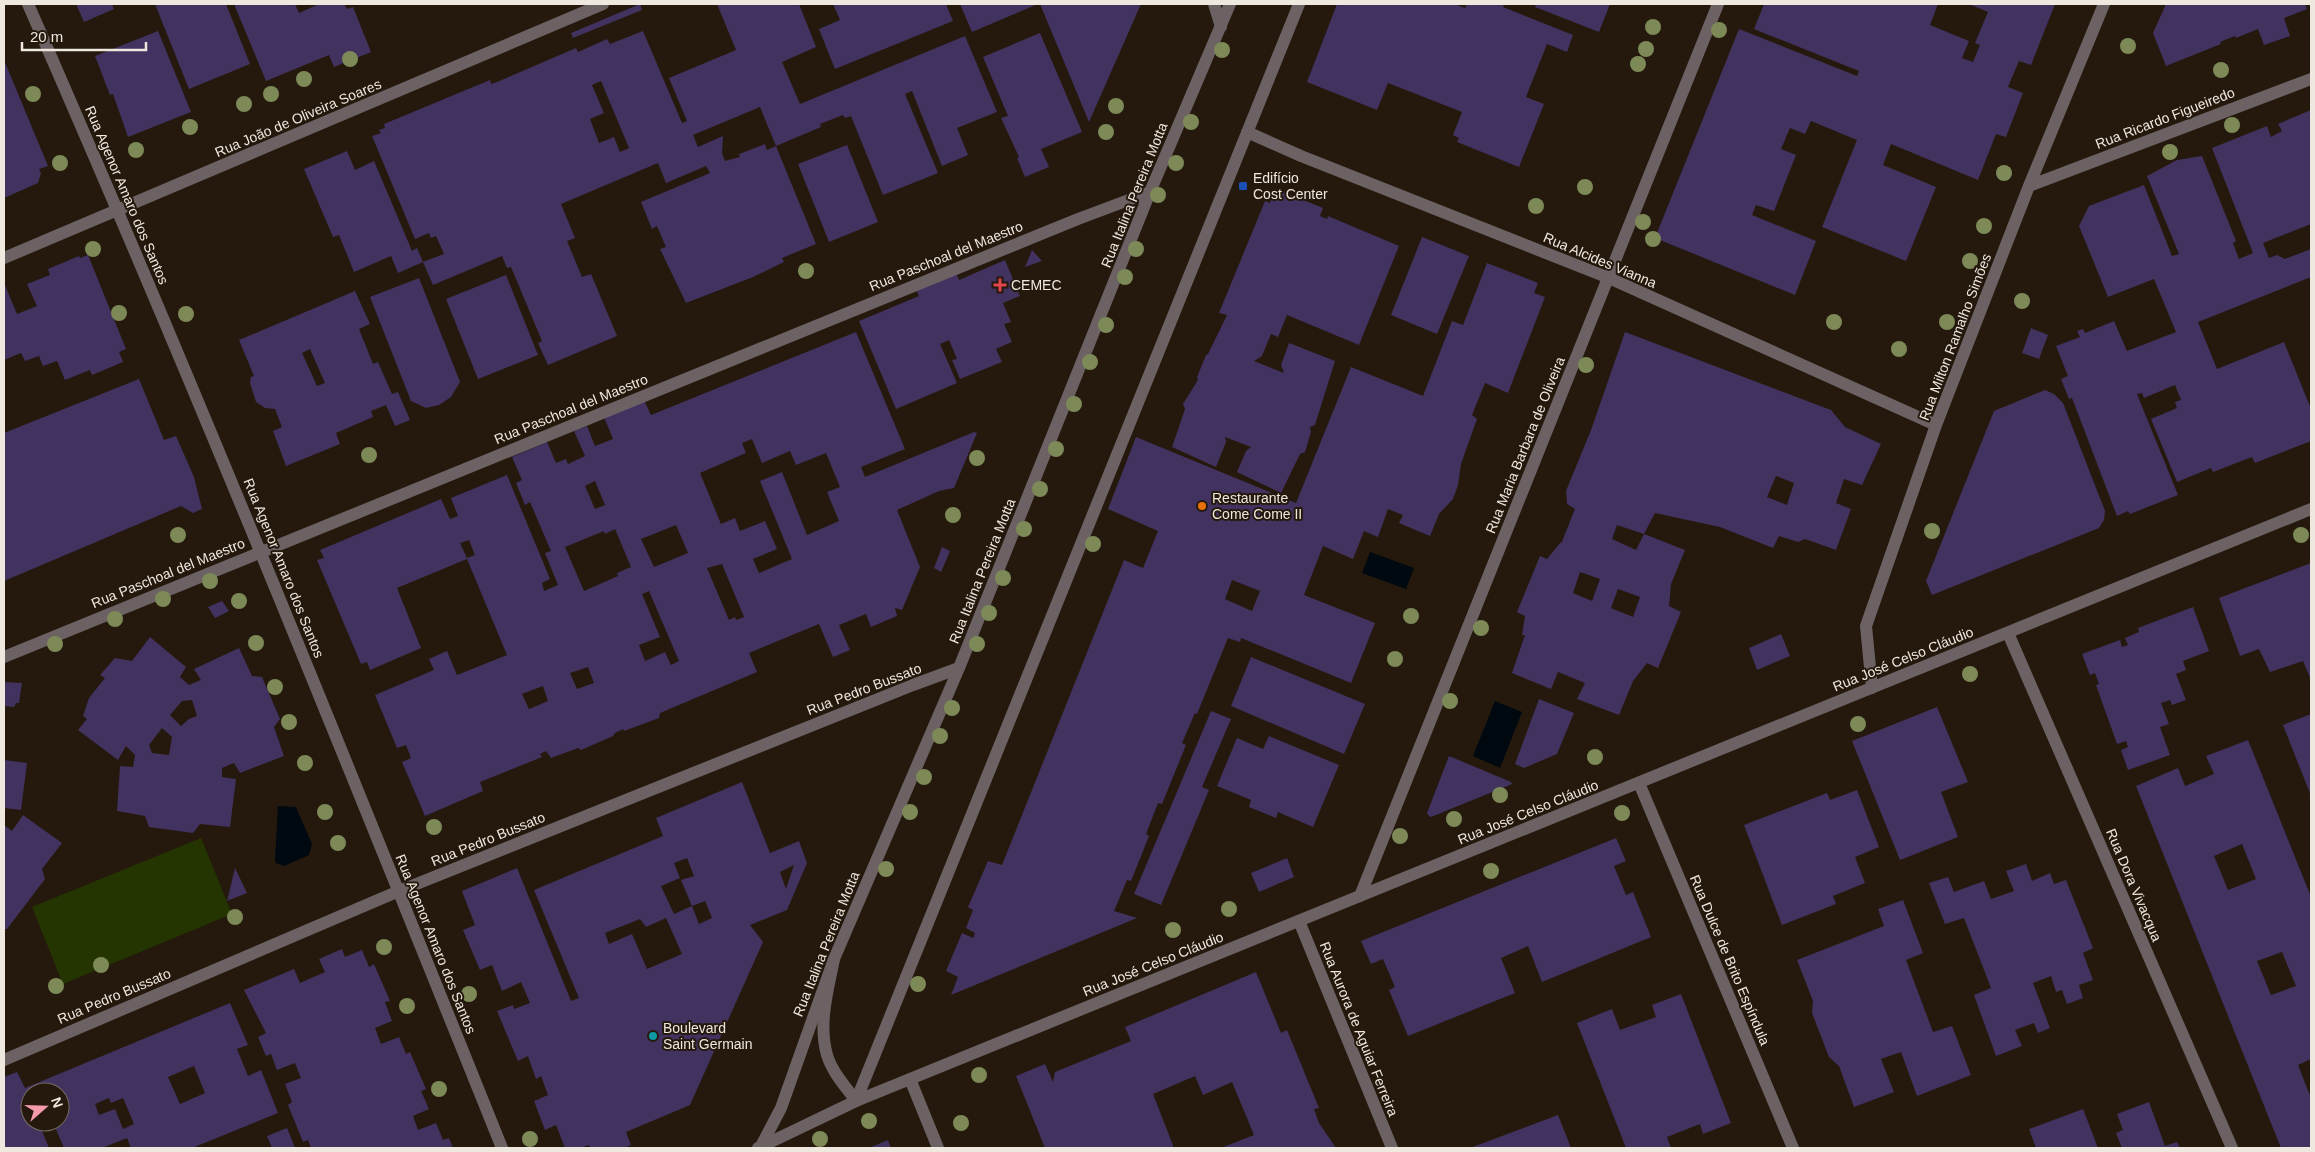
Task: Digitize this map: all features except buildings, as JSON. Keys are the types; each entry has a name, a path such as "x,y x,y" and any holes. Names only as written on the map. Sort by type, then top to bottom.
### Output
{"street":[{"name":"Rua Agenor Amaro dos Santos","path":"28,4 119,211 260,550 502,1148"},
{"name":"Rua João de Oliveira Soares","path":"4,258 119,211 603,4"},
{"path":"1214,4 1221,27"},
{"name":"Rua Italina Pereira Motta","path":"759,1148 781,1108 834,959 959,668 1150,192 1230,4"},
{"path":"856,1101 1299,4"},
{"name":"Rua Maria Barbara de Oliveira","path":"1360,896 1718,4"},
{"name":"Rua Milton Ramalho Simões","path":"1872,688 1866,626 1936,425 2104,4"},
{"name":"Rua Ricardo Figueiredo","path":"2030,186 2311,79"},
{"name":"Rua Alcides Vianna","path":"1247,132 1301,156 1609,278 1936,425"},
{"name":"Rua Paschoal del Maestro","path":"4,656 260,550 1078,219 1150,192"},
{"name":"Rua José Celso Cláudio","path":"759,1148 856,1101 2311,509"},
{"name":"Rua Dora Vivacqua","path":"2008,633 2232,1148"},
{"name":"Rua Pedro Bussato","path":"4,1060 399,891 959,668"},
{"name":"Rua Dulce de Brito Espíndula","path":"1639,783 1794,1148"},
{"name":"Rua Aurora de Aguiar Ferreira","path":"1299,921 1392,1148"},
{"path":"834,959 824,1015 824,1035 828,1056 838,1076 856,1101"},
{"path":"910,1080 938,1148"}],"green space":[{"path":"201,838 232,914 63,984 32,907"}],"shaded area":[{"path":"1370,552 1414,568 1406,589 1362,573"},
{"path":"1495,701 1522,712 1500,768 1473,756"},
{"path":"278,806 296,807 312,844 309,855 284,866 276,863 275,860"}],"place":[{"name":"Edifício Cost Center","path":"1243,186"},
{"name":"CEMEC","path":"1000,285"},
{"name":"Restaurante Come Come II","path":"1202,506"},
{"name":"Boulevard Saint Germain","path":"653,1036"}]}
